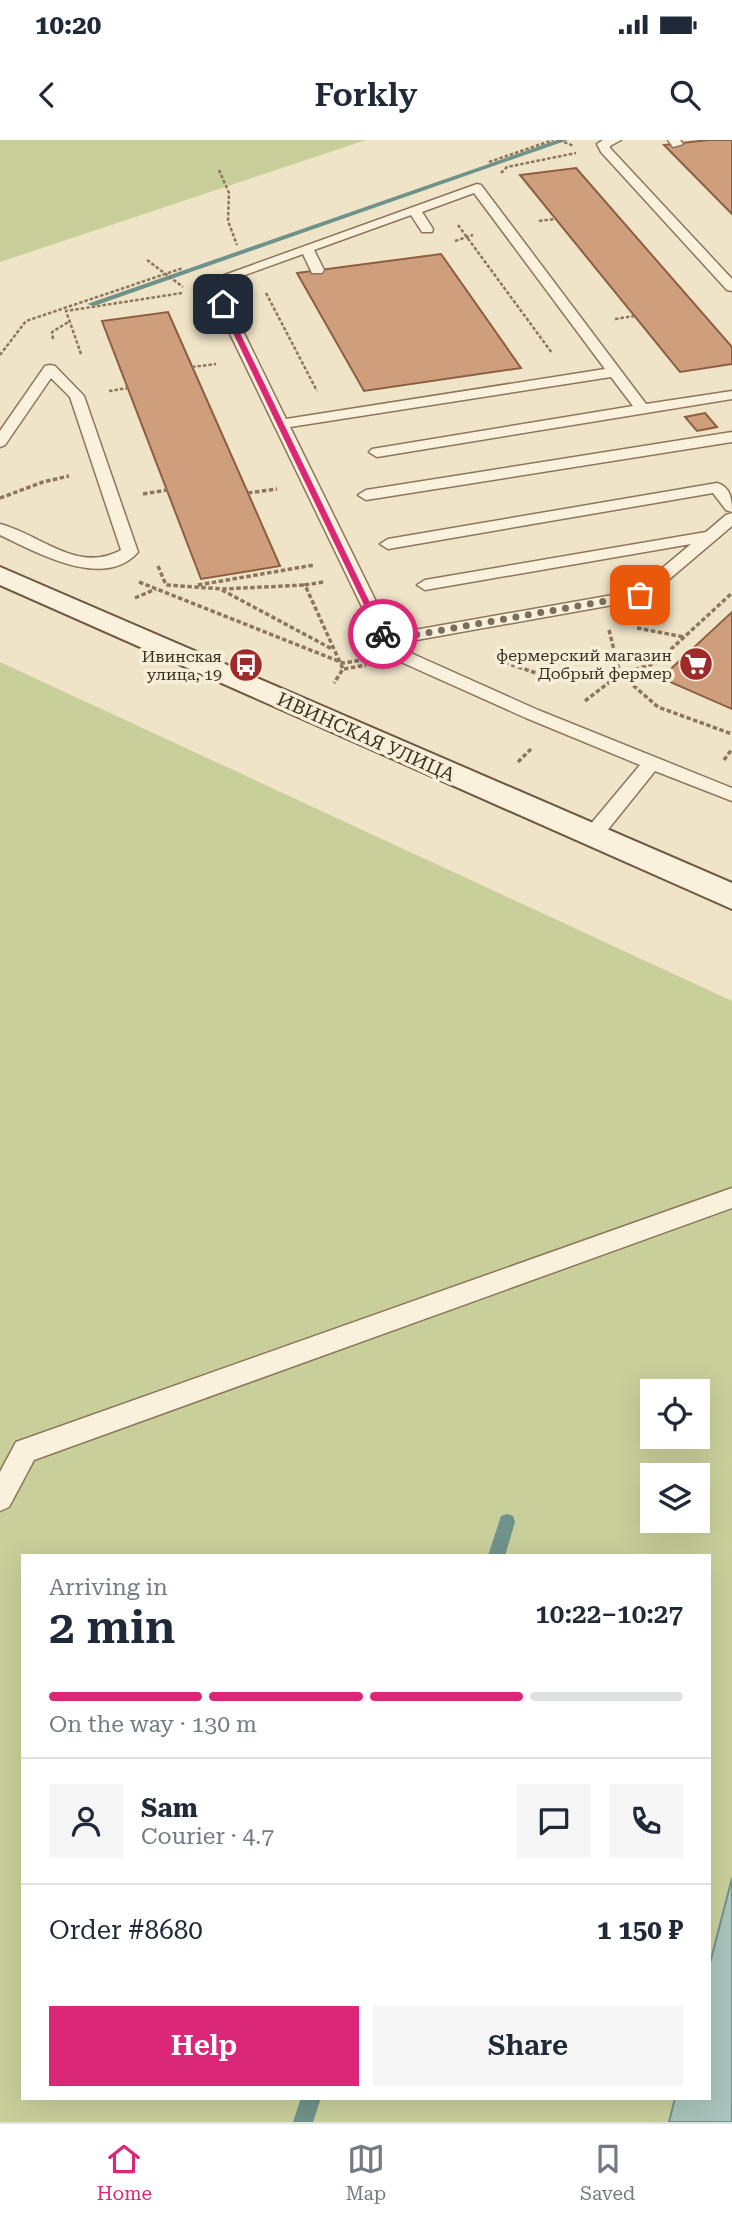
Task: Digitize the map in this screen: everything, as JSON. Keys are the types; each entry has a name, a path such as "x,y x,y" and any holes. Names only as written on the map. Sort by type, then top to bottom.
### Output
{"street":[{"name":"ИВИНСКАЯ УЛИЦА","path":"0,575 732,897"}],"lane":[{"path":"615,140 603,144 605,149 729,280"},
{"path":"643,410 477,188 212,282 386,640 407,658 532,715 732,795"},
{"path":"414,210 427,229"},
{"path":"306,248 317,270"},
{"path":"0,442 50,369 77,396 130,552 117,562 82,565 0,529"},
{"path":"281,424 409,397 614,372"},
{"path":"377,452 732,395"},
{"path":"366,495 732,437"},
{"path":"388,544 717,488 732,507"},
{"path":"386,640 640,595 732,517"},
{"path":"425,585 710,536"},
{"path":"591,837 651,764"},
{"path":"0,1498 25,1451 732,1198"}],"path":[{"path":"498,175 508,167 586,150"},
{"path":"219,170 229,193 228,221 239,249"},
{"path":"458,225 555,357"},
{"path":"147,260 173,280"},
{"path":"252,267 329,416"},
{"path":"83,357 66,311 190,292 212,282"},
{"path":"192,368 224,363"},
{"path":"0,498 43,482 121,467 132,495 167,490"},
{"path":"248,493 285,488"},
{"path":"157,563 166,585 222,589 305,585"},
{"path":"190,587 323,563"},
{"path":"99,565 343,663"},
{"path":"222,589 334,650"},
{"path":"489,656 539,674 621,674 656,663 732,593"},
{"path":"607,622 621,674 658,707 732,734"},
{"path":"632,627 684,637"}],"green space":[{"path":"0,140 366,140 0,262"},
{"path":"0,662 732,1001 732,2122 0,2122"}],"water":[{"path":"732,1878 732,2122 669,2122 674,2100 711,2100 711,1959"}],"building":[{"path":"732,140 732,214 664,145"},
{"path":"576,168 732,347 732,364 680,372 520,175"},
{"path":"441,254 521,368 364,391 297,273"},
{"path":"168,312 280,566 201,579 102,321"},
{"path":"705,413 717,427 697,431 685,417"},
{"path":"732,612 732,709 661,678"}],"waterway":[{"path":"91,304 564,140"},
{"path":"497,1554 507,1522"},
{"path":"303,2122 310,2100"}],"way so far":[{"path":"383,634 386,640 640,595"}],"place":[{"name":"фермерский магазин Добрый фермер","path":"696,664"},
{"name":"Ивинская улица, 19","path":"246,665"}],"route":[{"path":"223,304 383,634"}]}
